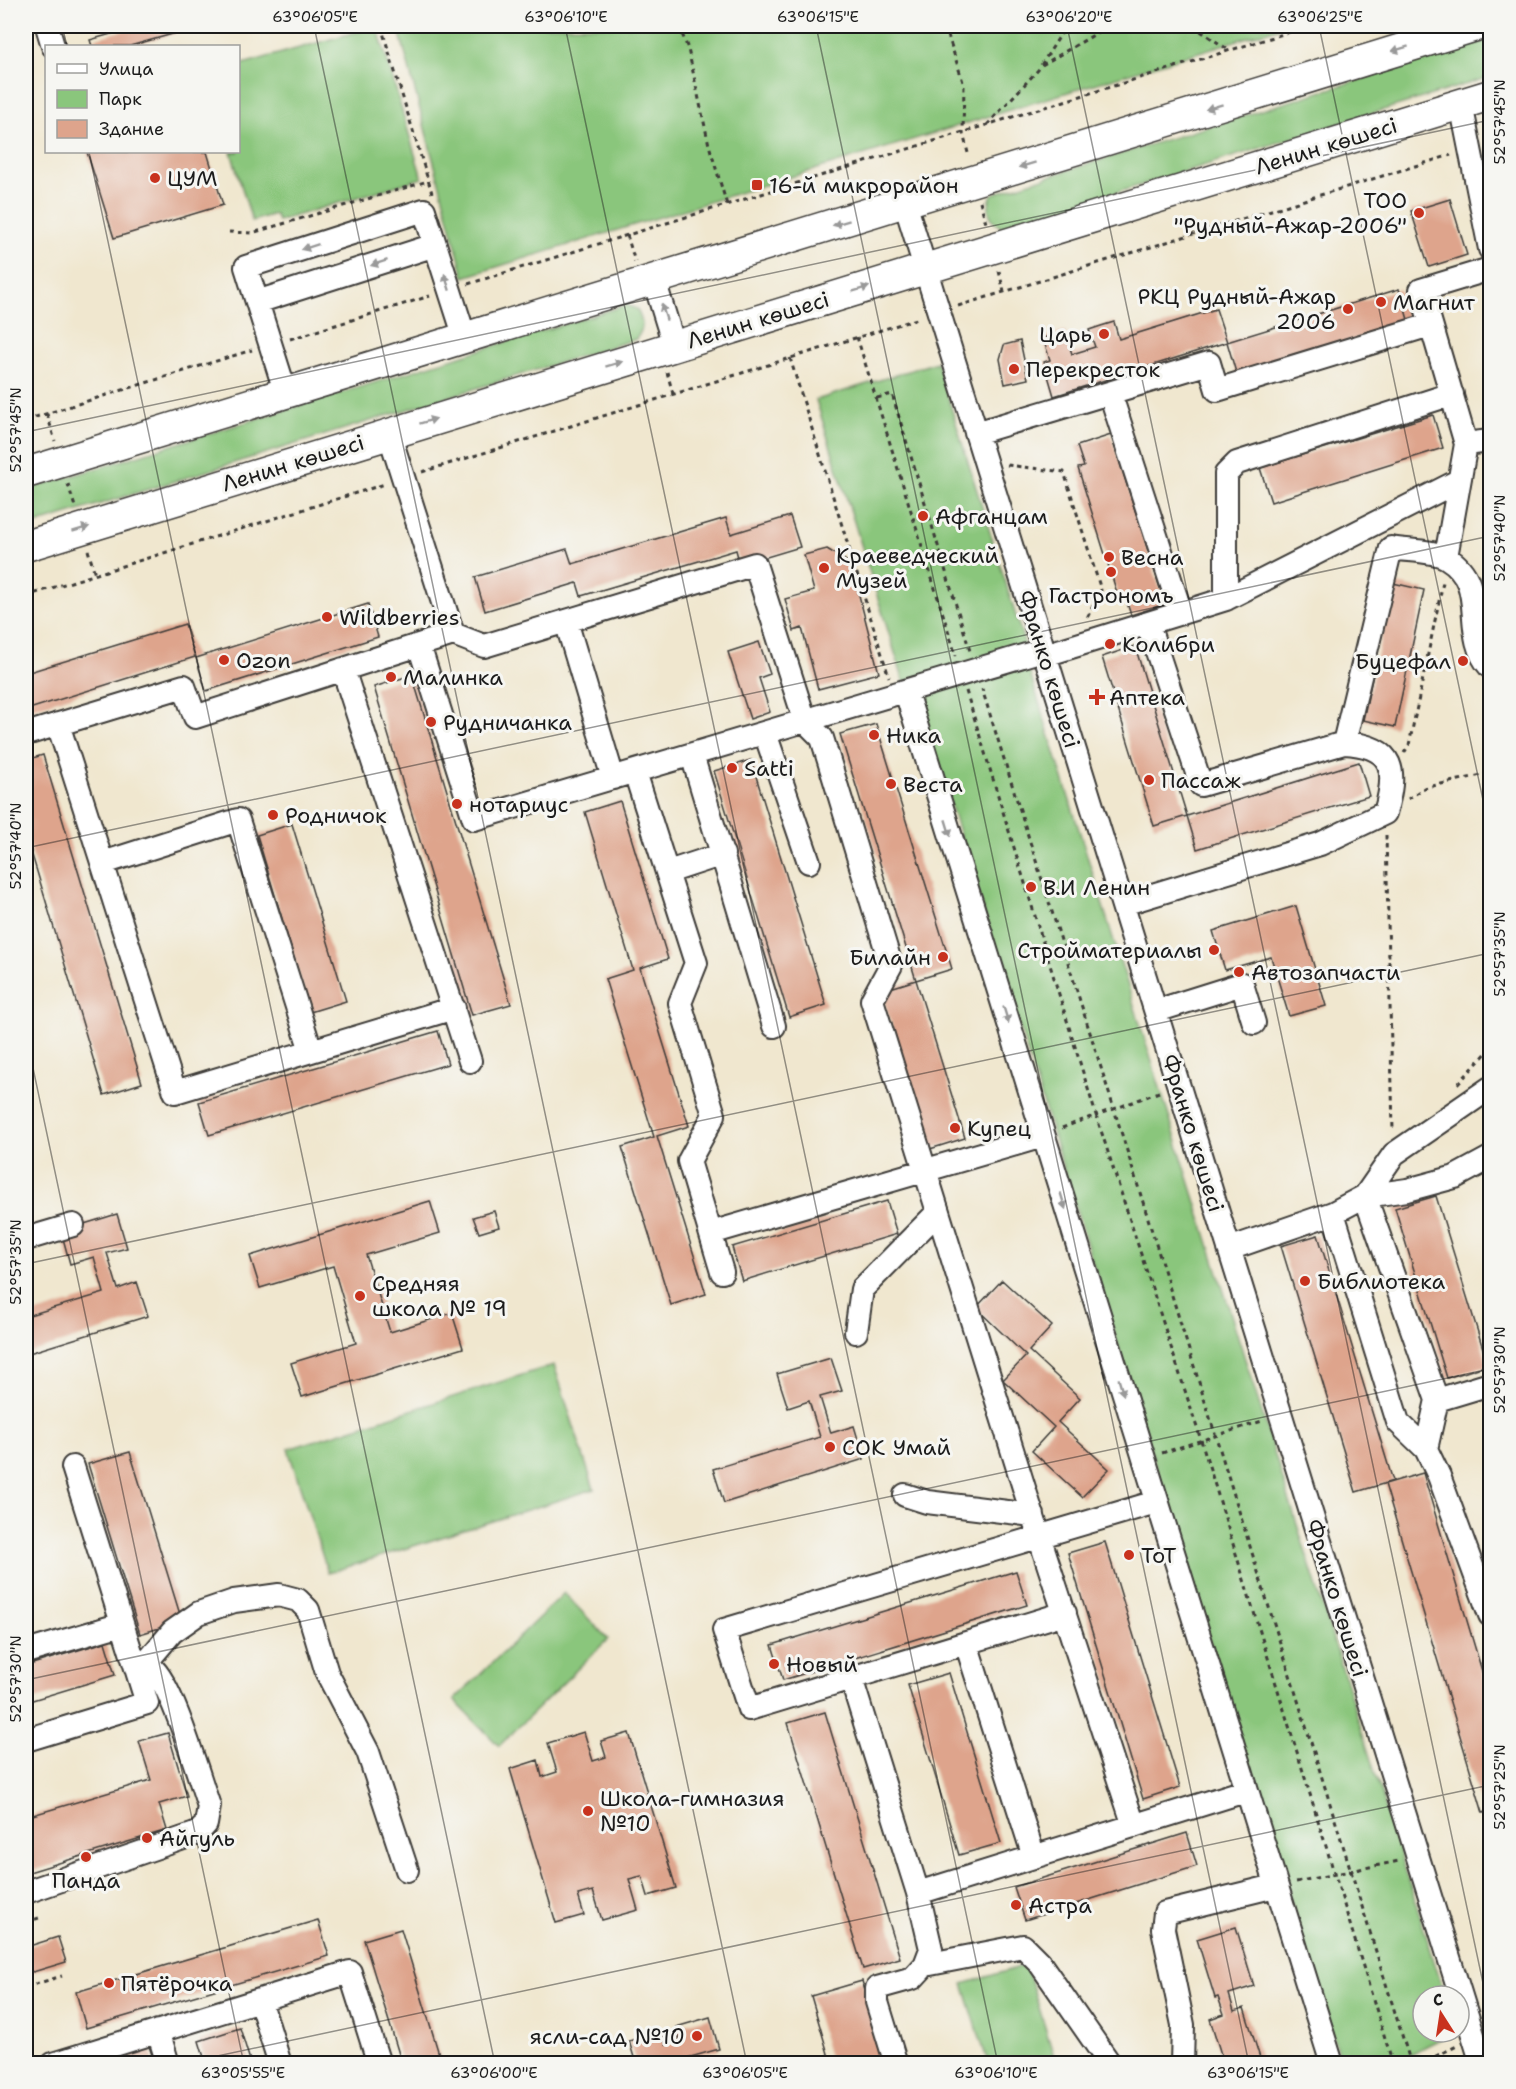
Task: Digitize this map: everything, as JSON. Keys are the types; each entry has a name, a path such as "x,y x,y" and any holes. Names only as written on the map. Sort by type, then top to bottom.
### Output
{"main road":[{"path":"26,473 1476,26"},
{"name":"Ленин көшесі","path":"26,546 1491,95"}],"street":[{"path":"47,26 53,45"},
{"path":"1461,105 1491,249"},
{"name":"Франко көшесі","path":"904,204 1484,2064"},
{"path":"286,394 246,267 424,210 465,338"},
{"path":"257,302 435,245"},
{"path":"1446,557 1466,444 1421,290 1491,269"},
{"path":"654,280 674,345"},
{"path":"976,433 1209,363 1218,390 1430,325"},
{"path":"1110,393 1181,614"},
{"path":"1226,599 1226,474 1237,463 1452,394"},
{"path":"389,433 453,634"},
{"path":"1466,444 1491,441"},
{"path":"419,645 474,819 969,673 1074,646 1226,599 1458,481"},
{"path":"1344,742 1391,548 1446,557 1469,581 1473,595 1475,636 1479,655 1491,667"},
{"path":"26,734 184,686 195,717 453,634 484,646 755,564 805,721 822,738 891,965 872,1000 1033,1515 1134,1826"},
{"path":"566,621 613,778"},
{"path":"1123,904 1320,844 1385,813 1392,786 1392,769 1381,753 1366,744 1344,742 1201,785 1148,624"},
{"path":"343,669 470,1060"},
{"path":"901,694 1043,1136 1245,1791 1332,2064"},
{"path":"58,724 175,1092 454,1008"},
{"path":"765,733 809,862"},
{"path":"692,755 774,1026"},
{"path":"635,772 696,963 680,1003 714,1115 689,1161 722,1272"},
{"path":"103,863 238,820 311,1051"},
{"path":"668,872 723,855"},
{"path":"1155,1011 1242,984 1254,1023"},
{"path":"1365,1196 1394,1154 1491,1088"},
{"path":"711,1233 1043,1136"},
{"path":"1229,1249 1333,1213 1365,1196 1407,1190 1455,1177 1491,1158"},
{"path":"1365,1196 1437,1400 1426,1449"},
{"path":"856,1332 862,1289 938,1212"},
{"path":"1333,1213 1398,1422 1426,1449 1439,1476 1491,1615"},
{"path":"26,1239 73,1225"},
{"path":"1437,1400 1491,1384"},
{"path":"26,1740 147,1703 140,1664 122,1624 73,1467"},
{"path":"906,1495 927,1502 1033,1515"},
{"path":"1065,1613 749,1709 724,1630 1156,1502"},
{"path":"140,1664 172,1632 199,1613 234,1602 279,1595 297,1600 308,1611 327,1673 368,1752 407,1870"},
{"path":"26,1652 122,1624"},
{"path":"966,1643 1034,1857"},
{"path":"26,1892 198,1833 206,1824 209,1806 167,1689 154,1670 140,1664"},
{"path":"851,1678 918,1893 932,1949 925,1965 913,1978 876,1988 877,2002 896,2064"},
{"path":"918,1893 1245,1791"},
{"path":"1182,2064 1183,2025 1163,1929 1165,1913 1275,1886"},
{"path":"925,1965 1023,1946 1039,1962 1110,2064"},
{"path":"53,2064 350,1972 379,2064"},
{"path":"260,2000 280,2064"},
{"path":"158,2031 168,2064"},
{"path":"1484,2064 1491,2060"}],"path":[{"path":"381,26 435,202"},
{"path":"679,26 688,49 709,145 728,205"},
{"path":"945,26 964,85 963,133 1004,292"},
{"path":"987,125 1040,66 1066,26"},
{"path":"1040,66 1109,26"},
{"path":"1194,26 1229,50"},
{"path":"26,420 1309,26"},
{"path":"26,596 1470,149"},
{"path":"229,232 252,233 428,181"},
{"path":"857,337 1114,1109 1411,2064"},
{"path":"790,358 901,694"},
{"path":"877,399 892,394 969,673 1096,1115 1201,1440 1393,2064"},
{"path":"47,414 95,574"},
{"path":"985,462 1064,472 1101,590 1074,646"},
{"path":"1392,769 1410,745 1443,585 1446,557"},
{"path":"1394,1154 1385,813 1424,788 1491,773"},
{"path":"1043,1136 1178,1084"},
{"path":"1143,1459 1281,1415"},
{"path":"1275,1886 1351,1872 1418,1856"},
{"path":"26,1922 42,1917"},
{"path":"26,1987 62,1976"}],"green space":[{"path":"377,26 422,178 278,221 275,214 252,221 231,153 240,153 240,65"},
{"path":"398,26 1284,26 464,277"},
{"path":"1490,39 1490,77 1002,228 991,218 989,205 992,194"},
{"path":"626,305 637,309 641,318 642,328 636,339 26,527 26,490"},
{"path":"937,362 1025,645 904,682 816,400"},
{"path":"1027,664 1441,1984 1411,1984 1411,2044 1430,2044 1393,2063 1341,2063 917,697"},
{"path":"554,1365 594,1489 328,1573 288,1449"},
{"path":"564,1593 608,1639 499,1746 454,1700"},
{"path":"1026,1965 1056,2063 988,2063 963,1984"}],"building":[{"path":"139,26 193,26 194,28 134,45 92,45 90,40"},
{"name":"ЦУМ","path":"87,153 207,153 223,205 114,238"},
{"path":"1450,199 1467,255 1429,267 1411,211"},
{"path":"1399,289 1409,323 1237,376 1227,342"},
{"path":"1216,309 1227,342 1054,396 1044,362 1050,360 1043,338 1065,332 1072,354 1095,347 1089,330 1101,326 1114,322 1119,339"},
{"name":"Перекресток","path":"1020,341 1028,379 1005,384 1000,359 1004,345"},
{"path":"1433,415 1443,448 1271,502 1260,468"},
{"path":"1111,435 1165,604 1131,615 1124,594 1118,596 1078,468 1084,467 1077,446"},
{"path":"790,516 800,547 740,565 736,550 581,596 577,583 485,611 475,577 567,549 572,564 726,518 731,534"},
{"path":"827,549 851,564 879,673 818,689 802,628 794,631 785,599 814,591 804,555"},
{"path":"1393,583 1424,590 1395,727 1363,720"},
{"path":"368,604 378,637 206,691 196,658"},
{"path":"185,624 195,657 26,710 26,673"},
{"path":"759,642 770,674 759,678 770,712 750,719 728,652"},
{"path":"1135,646 1187,816 1154,826 1102,657"},
{"path":"412,675 511,1004 472,1015 374,687"},
{"path":"876,724 952,969 916,980 840,734"},
{"path":"43,755 142,1083 104,1095 26,835 26,760"},
{"path":"751,760 826,1005 789,1017 714,771"},
{"path":"1359,762 1369,796 1197,849 1187,816"},
{"path":"620,801 668,959 640,968 689,1126 657,1136 706,1294 671,1305 622,1147 654,1137 605,979 633,970 585,812"},
{"path":"292,824 346,1001 310,1012 257,835"},
{"path":"1296,906 1326,1006 1289,1016 1271,957 1225,970 1213,931"},
{"path":"916,980 965,1138 930,1149 881,991"},
{"path":"438,1031 448,1064 209,1135 199,1102"},
{"path":"1436,1196 1488,1365 1447,1378 1395,1208"},
{"name":"Средняя школа № 19","path":"430,1201 440,1233 366,1255 390,1332 452,1313 463,1348 302,1397 291,1363 356,1343 333,1266 260,1288 250,1256"},
{"path":"887,1201 897,1234 742,1281 732,1247"},
{"path":"494,1211 499,1227 479,1233 473,1217"},
{"path":"117,1214 127,1248 107,1253 118,1289 137,1282 148,1316 26,1354 26,1316 104,1293 94,1257 70,1264 61,1231"},
{"path":"1318,1235 1393,1481 1356,1492 1281,1246"},
{"path":"1002,1280 1052,1326 1029,1351 1080,1398 1058,1422 1109,1469 1082,1497 1032,1451 1054,1427 1003,1380 1026,1356 976,1308"},
{"path":"831,1358 842,1391 820,1397 831,1433 854,1426 864,1459 724,1503 713,1469 820,1437 809,1401 788,1408 777,1374"},
{"path":"130,1452 182,1621 140,1634 88,1464"},
{"path":"1423,1473 1490,1698 1490,1811 1483,1813 1385,1484"},
{"path":"1105,1542 1180,1787 1143,1799 1068,1553"},
{"path":"1016,1571 1027,1605 783,1680 772,1645"},
{"path":"105,1642 115,1675 26,1702 26,1666"},
{"path":"949,1673 1001,1843 959,1855 908,1685"},
{"path":"825,1712 900,1958 863,1969 788,1723"},
{"name":"Школа-гимназия №10","path":"584,1732 593,1761 606,1757 601,1741 629,1733 676,1888 648,1896 642,1876 629,1879 638,1910 602,1920 593,1891 578,1895 584,1915 556,1923 510,1769 538,1760 542,1777 557,1772 548,1743"},
{"path":"168,1733 187,1796 159,1804 167,1830 26,1873 26,1817 151,1780 139,1741"},
{"path":"1187,1833 1197,1866 1025,1920 1014,1887"},
{"path":"318,1920 329,1956 86,2028 76,1992"},
{"path":"1236,1927 1254,1986 1229,1994 1234,2011 1244,2008 1262,2064 1224,2064 1210,2019 1224,2014 1218,1997 1215,1998 1197,1939"},
{"path":"401,1929 442,2064 402,2064 364,1940"},
{"path":"58,1937 66,1962 33,1972 26,1969 26,1947"},
{"path":"862,1981 887,2064 831,2064 811,1996"},
{"name":"ясли-сад №10","path":"710,2017 719,2049 680,2060 681,2064 636,2064 629,2041 662,2031 666,2045 680,2041 676,2027"},
{"path":"240,2028 251,2064 206,2064 199,2041"},
{"path":"148,2043 155,2064 114,2064 112,2055"}],"place":[{"name":"ЦУМ","path":"155,178"},
{"name":"16-й микрорайон","path":"757,185"},
{"name":"ТОО \"Рудный-Ажар-2006\"","path":"1419,213"},
{"name":"Магнит","path":"1381,302"},
{"name":"РКЦ Рудный-Ажар 2006","path":"1348,309"},
{"name":"Царь","path":"1104,334"},
{"name":"Перекресток","path":"1014,369"},
{"name":"Афганцам","path":"923,516"},
{"name":"Весна","path":"1109,557"},
{"name":"Краеведческий Музей","path":"824,568"},
{"name":"Гастрономъ","path":"1111,572"},
{"name":"Wildberries","path":"327,617"},
{"name":"Колибри","path":"1110,644"},
{"name":"Ozon","path":"224,660"},
{"name":"Буцефал","path":"1463,661"},
{"name":"Малинка","path":"391,677"},
{"name":"Аптека","path":"1097,697"},
{"name":"Рудничанка","path":"431,722"},
{"name":"Ника","path":"874,735"},
{"name":"Satti","path":"732,768"},
{"name":"Пассаж","path":"1149,780"},
{"name":"Веста","path":"891,784"},
{"name":"нотариус","path":"457,804"},
{"name":"Родничок","path":"273,815"},
{"name":"В.И Ленин","path":"1031,887"},
{"name":"Стройматериалы","path":"1214,950"},
{"name":"Билайн","path":"943,957"},
{"name":"Автозапчасти","path":"1239,972"},
{"name":"Купец","path":"955,1128"},
{"name":"Библиотека","path":"1305,1281"},
{"name":"Средняя школа № 19","path":"360,1296"},
{"name":"СОК Умай","path":"830,1447"},
{"name":"ТоТ","path":"1129,1555"},
{"name":"Новый","path":"774,1664"},
{"name":"Школа-гимназия №10","path":"588,1811"},
{"name":"Айгуль","path":"147,1838"},
{"name":"Панда","path":"86,1857"},
{"name":"Астра","path":"1016,1905"},
{"name":"Пятёрочка","path":"109,1983"},
{"name":"ясли-сад №10","path":"697,2036"}]}
